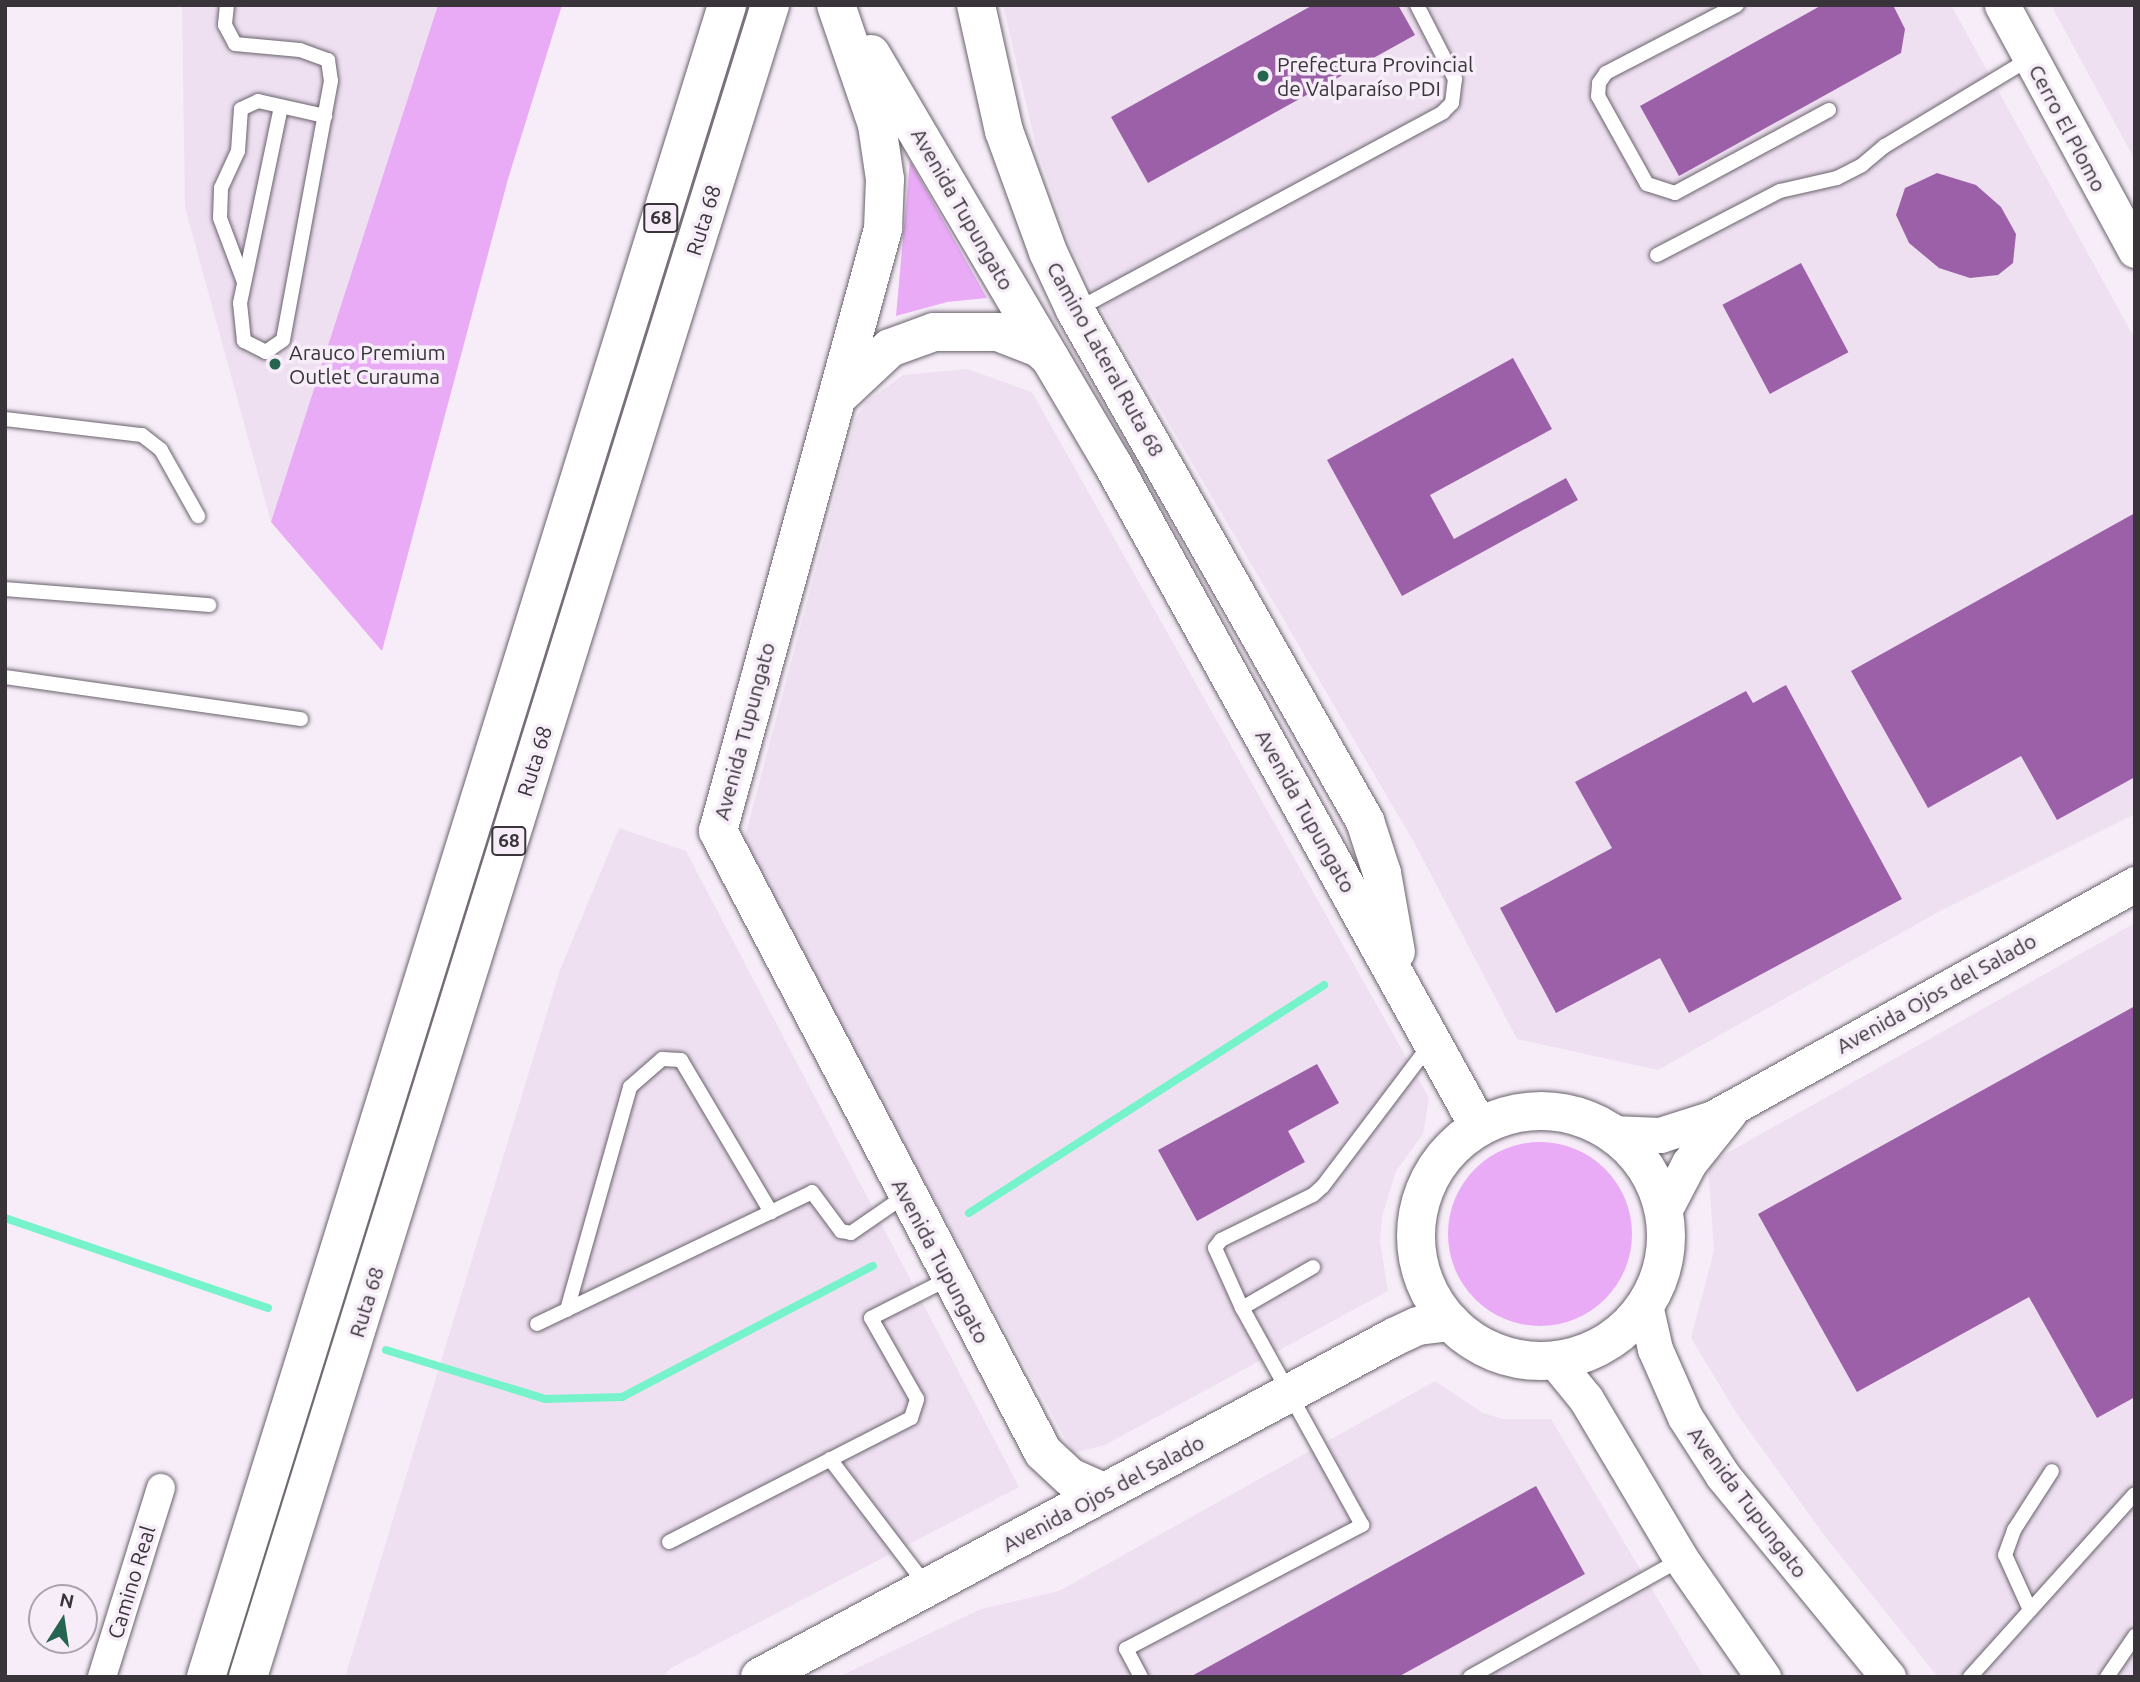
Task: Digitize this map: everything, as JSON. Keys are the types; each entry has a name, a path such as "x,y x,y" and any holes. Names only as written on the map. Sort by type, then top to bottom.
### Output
{"main road":[{"name":"Ruta 68","path":"206,1677 727,5"},
{"name":"Ruta 68","path":"248,1677 770,5"},
{"name":"Avenida Tupungato","path":"838,5 1051,360 1479,1127"},
{"name":"Avenida Tupungato","path":"838,5 877,125 885,204 878,254 718,831 906,1195 1043,1452 1070,1476 1104,1492"},
{"name":"Camino Lateral Ruta 68","path":"976,5 1004,131 1024,192 1075,310 1188,507"},
{"path":"840,395 881,355 934,332 998,332 1039,348 1051,360"},
{"name":"Avenida Tupungato","path":"1188,507 1365,821 1382,873 1394,945 1410,1001"},
{"name":"Avenida Ojos del Salado","path":"1546,1111 1570,1114 1612,1133 1646,1167 1664,1211 1664,1260 1645,1305 1605,1343 1554,1360 1498,1353 1451,1322 1425,1285 1417,1252 1417,1218 1422,1195 1444,1156 1479,1127 1500,1117 1546,1111"},
{"name":"Avenida Ojos del Salado","path":"760,1677 1418,1326 1451,1322"}],"street":[{"name":"Cerro El Plomo","path":"2002,5 2135,250"},
{"name":"Avenida Ojos del Salado","path":"1612,1133 1660,1135 1713,1118 2135,884"},
{"name":"Avenida Ojos del Salado","path":"1664,1211 1689,1163 1738,1102"},
{"name":"Avenida Tupungato","path":"1645,1305 1654,1349 1685,1417 1732,1486 1888,1677"},
{"path":"1554,1360 1586,1399 1681,1559 1763,1677"},
{"name":"Camino Real","path":"102,1677 161,1488"}],"lane":[{"path":"227,5 225,26 235,44 300,50 328,60 331,81 282,341 266,352 244,341 240,303 281,107"},
{"path":"1075,310 1443,112 1452,103 1455,79 1417,5"},
{"path":"1737,5 1606,73 1599,83 1598,96 1647,184 1675,193 1829,110"},
{"path":"1657,255 1780,191 1837,178 1854,170 2031,58"},
{"path":"244,282 220,218 221,188 238,151 241,109 258,101 325,116"},
{"path":"5,419 142,435 161,450 198,516"},
{"path":"5,589 209,605"},
{"path":"5,677 301,719"},
{"path":"1142,1677 1126,1649 1362,1525 1242,1308 1215,1248 1221,1240 1313,1195 1323,1186 1432,1042"},
{"path":"567,1310 630,1087 662,1059 681,1060 771,1212"},
{"path":"537,1324 812,1192 841,1231 851,1233 906,1195"},
{"path":"1242,1308 1313,1267"},
{"path":"669,1542 911,1418 918,1399 871,1318 950,1278"},
{"path":"830,1458 928,1587"},
{"path":"2030,1610 2005,1555 2014,1530 2052,1471"},
{"path":"1970,1677 2135,1494"},
{"path":"1469,1677 1681,1559"},
{"path":"2107,1677 2135,1636"}],"shaded area":[{"name":"Arauco Premium Outlet Curauma","path":"182,5 438,5 271,522 185,207"},
{"path":"438,5 562,5 508,179 382,651 271,522"},
{"path":"1003,5 1951,5 2135,339 2135,814 1940,911 1658,1070 1517,1039 1415,844 1106,316 1071,246 1036,146"},
{"path":"2051,5 2135,5 2135,160"},
{"path":"910,161 987,298 947,302 896,316"},
{"path":"967,369 1032,392 1429,1098 1423,1134 1396,1171 1382,1217 1380,1242 1388,1291 1105,1445 1073,1453 742,848 855,420 866,402 903,375"},
{"path":"619,828 686,851 1019,1487 671,1668 662,1677 345,1677 560,970"},
{"path":"2135,923 2135,1677 1938,1677 1827,1539 1737,1414 1691,1338 1714,1251 1708,1164"},
{"path":"1540,1142 1558,1143 1575,1149 1591,1157 1605,1169 1617,1183 1625,1199 1631,1216 1631,1252 1625,1269 1617,1285 1605,1299 1591,1311 1575,1319 1558,1325 1540,1326 1522,1325 1505,1319 1489,1311 1475,1299 1463,1285 1455,1269 1449,1252 1448,1234 1449,1216 1455,1199 1463,1183 1475,1169 1489,1157 1505,1149 1522,1143"},
{"path":"1435,1381 1483,1413 1503,1419 1551,1419 1704,1677 838,1677 981,1609 1059,1591"}],"building":[{"name":"Prefectura Provincial de Valparaíso PDI","path":"1313,5 1398,5 1415,35 1148,183 1111,117"},
{"path":"1822,5 1893,5 1905,29 1901,53 1679,176 1640,106"},
{"path":"1937,173 1976,185 2001,207 2016,234 2013,263 1998,275 1970,278 1939,268 1909,243 1896,215 1905,188"},
{"path":"1801,263 1848,352 1770,394 1722,305"},
{"path":"1513,358 1552,429 1430,495 1454,539 1566,478 1578,500 1402,596 1327,460"},
{"path":"2135,513 2135,777 2057,820 2021,756 1928,808 1851,671"},
{"path":"1786,685 1902,899 1689,1013 1660,958 1556,1013 1500,908 1612,848 1575,782 1746,691 1753,703"},
{"path":"2135,1006 2135,1397 2097,1418 2029,1297 1857,1392 1758,1214"},
{"path":"1317,1064 1339,1103 1288,1131 1305,1162 1197,1221 1158,1150"},
{"path":"1536,1486 1585,1574 1398,1677 1190,1677"}],"waterway":[{"path":"969,1213 1324,985"},
{"path":"5,1218 268,1308"},
{"path":"386,1350 545,1399 622,1397 873,1266"}],"place":[{"name":"Prefectura Provincial de Valparaíso PDI","path":"1263,76"},
{"name":"Arauco Premium Outlet Curauma","path":"275,364"}]}
